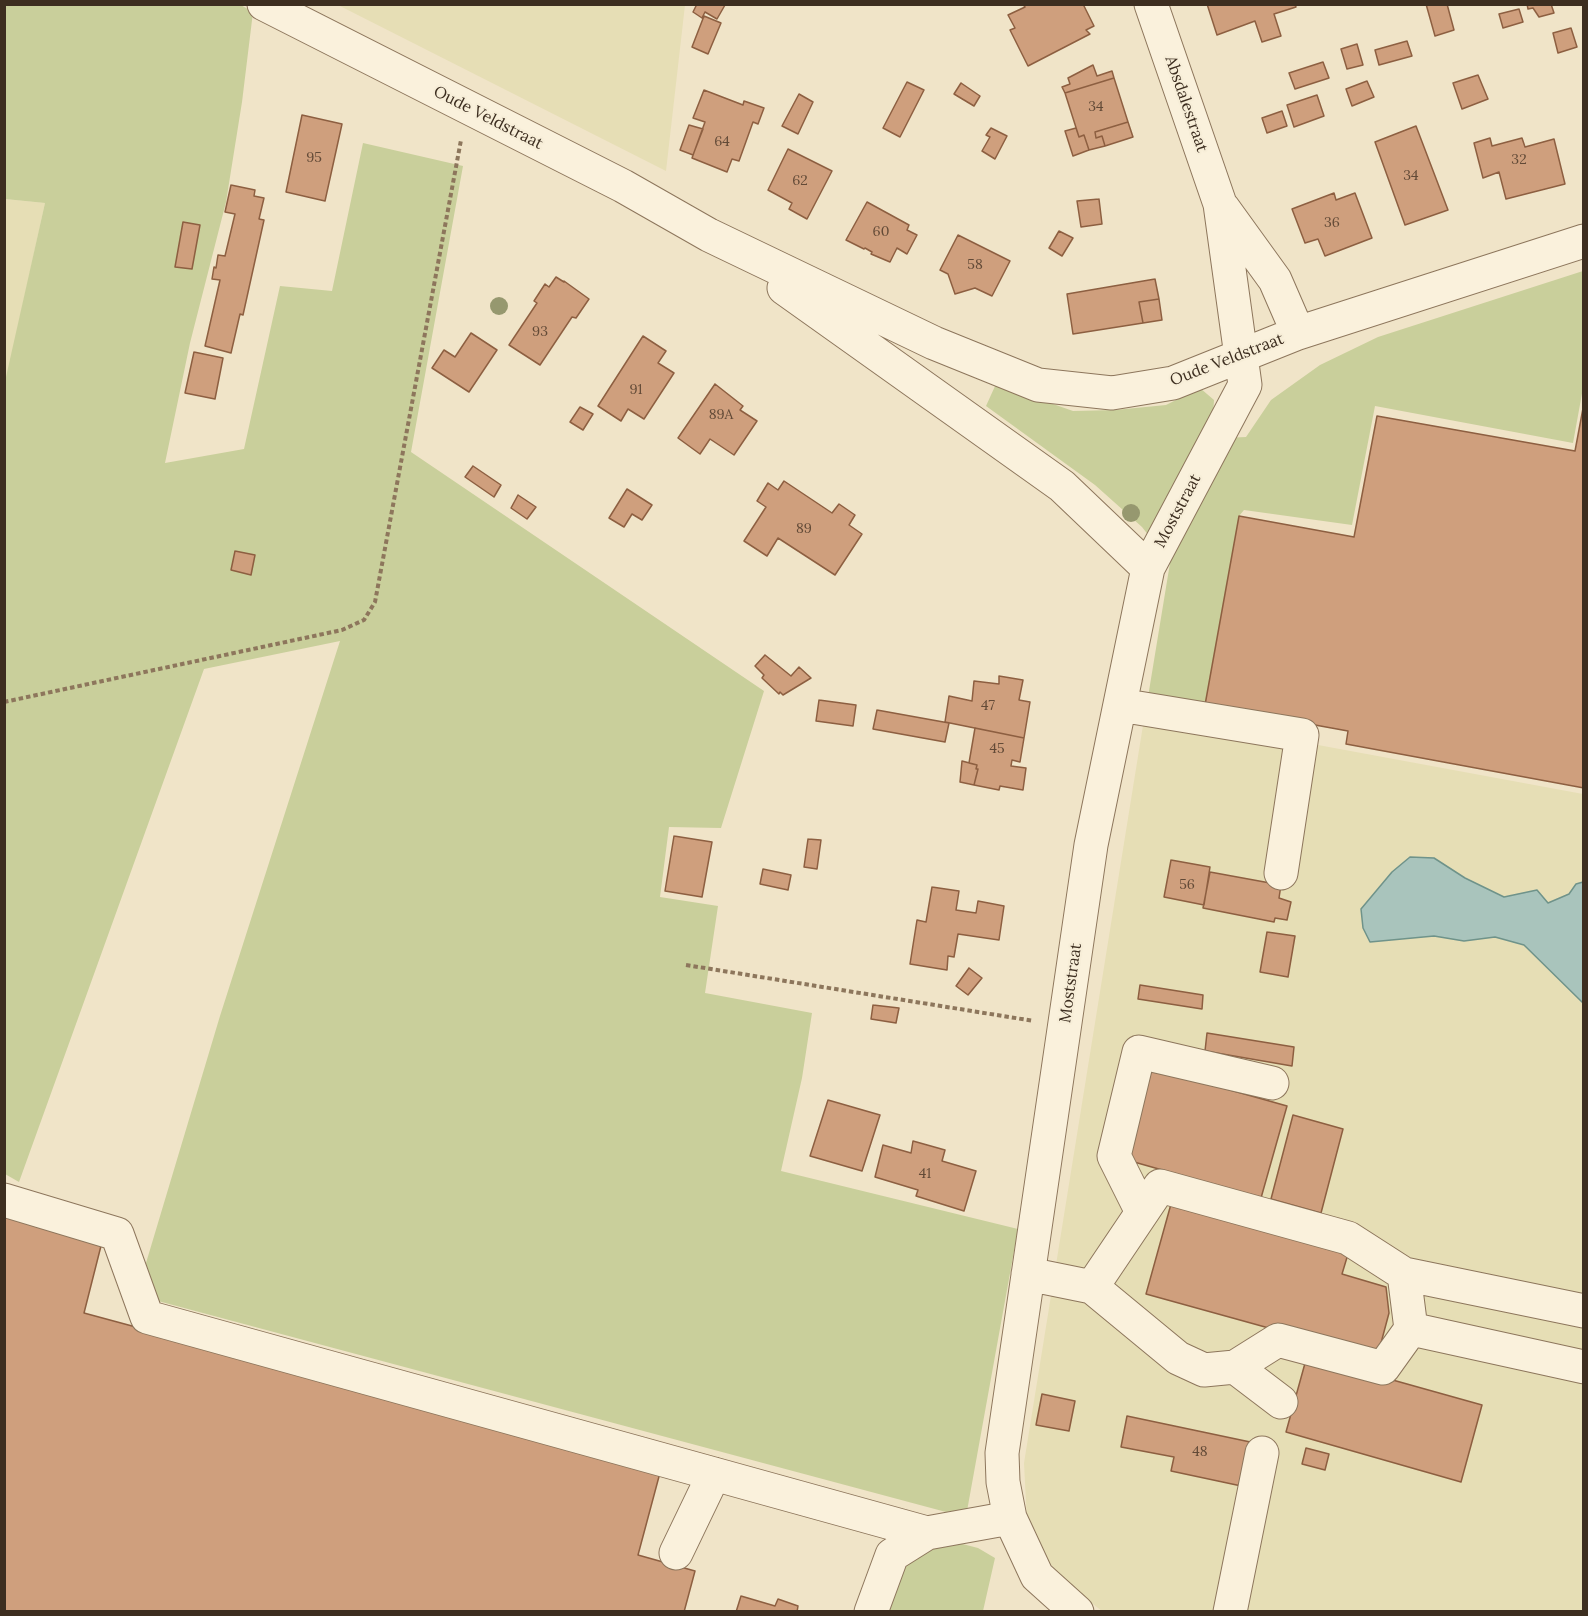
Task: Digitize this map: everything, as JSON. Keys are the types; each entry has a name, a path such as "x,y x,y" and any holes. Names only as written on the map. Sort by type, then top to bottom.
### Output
{"street":[{"name":"Oude Veldstraat","path":"264,4 623,186 709,235 934,343 1038,385 1112,393 1173,382 1298,333 1584,241"},
{"name":"Absdalestraat","path":"1151,4 1220,204 1240,356"},
{"name":"Absdalestraat","path":"1220,204 1275,280 1298,333"},
{"name":"Oude Veldstraat","path":"709,235 1062,486 1149,568"},
{"name":"Moststraat","path":"1077,1611 1037,1576 1010,1518 1003,1482 1002,1453 1091,845 1149,568 1245,385 1240,356"},
{"path":"1120,705 1302,735 1281,873"},
{"path":"1142,1212 1114,1156 1139,1052 1272,1083"},
{"path":"1092,1287 1160,1186 1348,1238 1404,1274 1584,1311"},
{"path":"4,1200 117,1234 147,1317 927,1533"},
{"path":"1028,1275 1092,1287 1178,1358 1204,1370 1235,1367 1278,1340 1383,1368 1411,1329 1404,1274"},
{"path":"1411,1329 1584,1367"},
{"path":"1235,1367 1281,1402"},
{"path":"1230,1611 1262,1453"},
{"path":"676,1552 714,1474"},
{"path":"871,1611 892,1555 927,1533 1010,1518"}],"path":[{"path":"4,702 342,630 364,620 375,602 461,140 474,111"},
{"path":"686,965 1065,1026"}],"shaded area":[{"path":"338,5 685,5 666,171"},
{"path":"5,199 45,203 5,386"},
{"path":"1145,713 1583,794 1583,1611 1102,1611 1063,1581 1043,1554 1027,1521 1024,1463"}],"green space":[{"path":"239,4 253,12 226,202 190,343 165,463 244,449 280,286 332,291 363,143 463,166 411,452 764,691 721,828 669,827 660,897 718,906 705,993 812,1013 802,1078 781,1171 1018,1229 967,1511 946,1512 158,1301 143,1273 220,1016 340,641 204,669 19,1182 5,1174 4,386 45,203 5,199 4,5"},
{"path":"1583,271 1583,388 1573,443 1375,406 1352,525 1244,510 1239,516 1205,705 1148,697 1170,563 1142,527 1095,485 986,406 996,384 1073,411 1166,405 1200,388 1214,400 1213,416 1201,439 1246,437 1271,400 1320,365 1378,337"},
{"path":"951,1541 978,1548 995,1558 983,1611 882,1612 896,1570 922,1551"}],"water":[{"path":"1410,857 1434,858 1465,878 1504,897 1537,890 1548,903 1569,894 1576,884 1583,882 1583,1003 1524,945 1495,937 1464,941 1434,936 1370,942 1363,928 1361,909 1392,872"}],"building":[{"path":"697,4 725,5 717,19 705,12 702,18 693,12"},
{"path":"1023,4 1083,4 1094,26 1086,30 1090,34 1028,66 1010,30 1015,28 1008,15 1025,7"},
{"path":"1207,4 1295,4 1296,7 1274,14 1281,36 1262,42 1255,21 1217,35"},
{"path":"1426,4 1447,4 1454,30 1435,36"},
{"path":"1527,4 1551,4 1554,13 1539,17 1533,8 1528,9"},
{"path":"1519,9 1523,22 1503,28 1499,14"},
{"path":"704,16 721,23 708,54 692,47"},
{"path":"1571,28 1577,47 1558,53 1553,33"},
{"path":"1407,41 1412,56 1379,65 1375,50"},
{"path":"1357,44 1363,65 1347,69 1341,49"},
{"path":"1323,62 1329,78 1295,89 1289,73"},
{"path":"1093,65 1097,76 1112,71 1114,78 1065,93 1062,87 1070,84 1068,78"},
{"path":"1478,75 1488,99 1462,109 1453,83"},
{"path":"1114,78 1128,122 1095,132 1096,138 1102,136 1105,146 1089,150 1084,135 1079,137 1065,93"},
{"path":"1367,81 1374,97 1352,106 1346,89"},
{"path":"907,82 924,90 900,137 883,128"},
{"path":"961,83 980,96 974,106 954,94"},
{"path":"704,90 743,105 744,101 764,108 758,124 753,122 739,161 732,159 727,172 692,158 705,122 693,118"},
{"path":"799,94 813,102 798,134 782,126"},
{"path":"1317,95 1324,116 1294,127 1287,105"},
{"path":"1282,111 1287,126 1267,133 1262,118"},
{"path":"302,115 342,124 325,201 286,192"},
{"path":"1128,122 1133,137 1105,146 1102,136 1096,138 1095,132"},
{"path":"689,125 703,129 693,155 680,150"},
{"path":"1416,126 1448,210 1405,225 1375,142"},
{"path":"991,128 1007,136 995,159 982,151 990,137 986,135"},
{"path":"1076,128 1079,137 1084,135 1089,150 1073,156 1065,131"},
{"path":"1490,138 1492,146 1522,138 1525,147 1554,139 1565,184 1506,199 1499,172 1483,178 1474,143"},
{"path":"788,149 832,171 807,219 789,209 792,203 768,190"},
{"path":"231,185 255,190 254,196 264,198 259,219 264,220 243,315 240,314 231,353 205,346 220,280 212,279 214,267 216,268 218,255 225,256 235,214 225,212"},
{"path":"1334,193 1336,200 1355,193 1372,238 1325,256 1318,239 1305,243 1292,209"},
{"path":"1099,199 1102,224 1081,227 1077,201"},
{"path":"867,202 909,225 907,230 917,235 907,254 897,248 890,262 846,240"},
{"path":"183,222 200,225 192,269 175,267"},
{"path":"1059,231 1073,238 1062,256 1049,248"},
{"path":"958,235 1010,261 992,296 975,288 955,294 948,274 940,270"},
{"path":"556,277 589,299 576,318 572,317 540,365 509,345 537,303 534,301 545,284 549,287"},
{"path":"1155,279 1159,299 1139,302 1143,323 1073,334 1067,294"},
{"path":"1159,299 1162,320 1143,323 1139,302"},
{"path":"471,333 497,350 469,392 432,368 444,350 455,357"},
{"path":"643,336 666,351 658,363 674,373 644,419 628,409 621,421 598,406"},
{"path":"194,352 223,358 215,399 185,393"},
{"path":"715,384 743,406 740,410 757,421 734,455 710,439 700,454 678,438"},
{"path":"1584,403 1584,788 1346,744 1348,731 1205,705 1239,516 1354,537 1377,416 1575,451"},
{"path":"580,407 593,414 583,430 570,422"},
{"path":"473,466 501,485 494,497 465,477"},
{"path":"784,481 832,513 839,504 855,515 849,525 862,534 835,575 778,538 767,556 744,541 766,507 757,501 768,483 778,490"},
{"path":"627,489 652,505 642,520 632,514 624,527 609,518"},
{"path":"518,495 536,507 527,519 511,508"},
{"path":"235,551 255,555 251,575 231,570"},
{"path":"765,655 791,676 799,667 811,678 783,695 780,692 779,694 762,678 764,675 755,666"},
{"path":"999,676 1023,680 1019,700 1030,702 1024,738 945,722 949,696 972,701 974,681 999,684"},
{"path":"819,700 856,705 853,726 816,721"},
{"path":"877,710 949,723 945,742 873,729"},
{"path":"975,728 1024,738 1020,762 1012,760 1011,766 1026,768 1023,790 1000,786 999,790 974,785 978,769 976,769 977,765 969,763"},
{"path":"962,761 977,765 974,785 960,782"},
{"path":"674,836 712,842 702,897 665,891"},
{"path":"808,839 821,840 817,869 804,867"},
{"path":"1171,860 1210,867 1204,905 1164,897"},
{"path":"763,869 791,875 788,890 760,884"},
{"path":"1210,872 1281,885 1279,898 1291,902 1287,920 1275,918 1274,922 1203,908"},
{"path":"932,887 959,891 956,910 976,913 978,901 1004,906 999,940 958,934 954,957 948,956 947,970 910,964 917,920 926,922"},
{"path":"1267,932 1295,936 1288,977 1260,972"},
{"path":"969,968 982,978 968,995 956,986"},
{"path":"1140,985 1203,995 1202,1009 1138,999"},
{"path":"873,1005 899,1008 896,1023 871,1019"},
{"path":"1207,1033 1294,1047 1292,1066 1205,1051"},
{"path":"1152,1068 1287,1106 1261,1198 1127,1160"},
{"path":"828,1100 880,1115 862,1171 810,1156"},
{"path":"1293,1115 1343,1129 1321,1213 1271,1199"},
{"path":"913,1141 945,1150 942,1161 976,1171 964,1211 916,1196 918,1190 875,1177 883,1145 911,1153"},
{"path":"1171,1204 1348,1254 1342,1274 1386,1287 1389,1313 1377,1358 1146,1294"},
{"path":"4,1211 103,1238 84,1313 661,1469 638,1555 695,1571 684,1612 4,1612"},
{"path":"1307,1356 1482,1405 1461,1482 1286,1432"},
{"path":"1042,1394 1075,1401 1069,1431 1036,1425"},
{"path":"1127,1416 1255,1443 1246,1487 1171,1471 1174,1457 1121,1447"},
{"path":"1306,1448 1329,1454 1325,1470 1302,1464"},
{"path":"741,1596 775,1606 778,1599 798,1606 797,1612 736,1612"}]}
